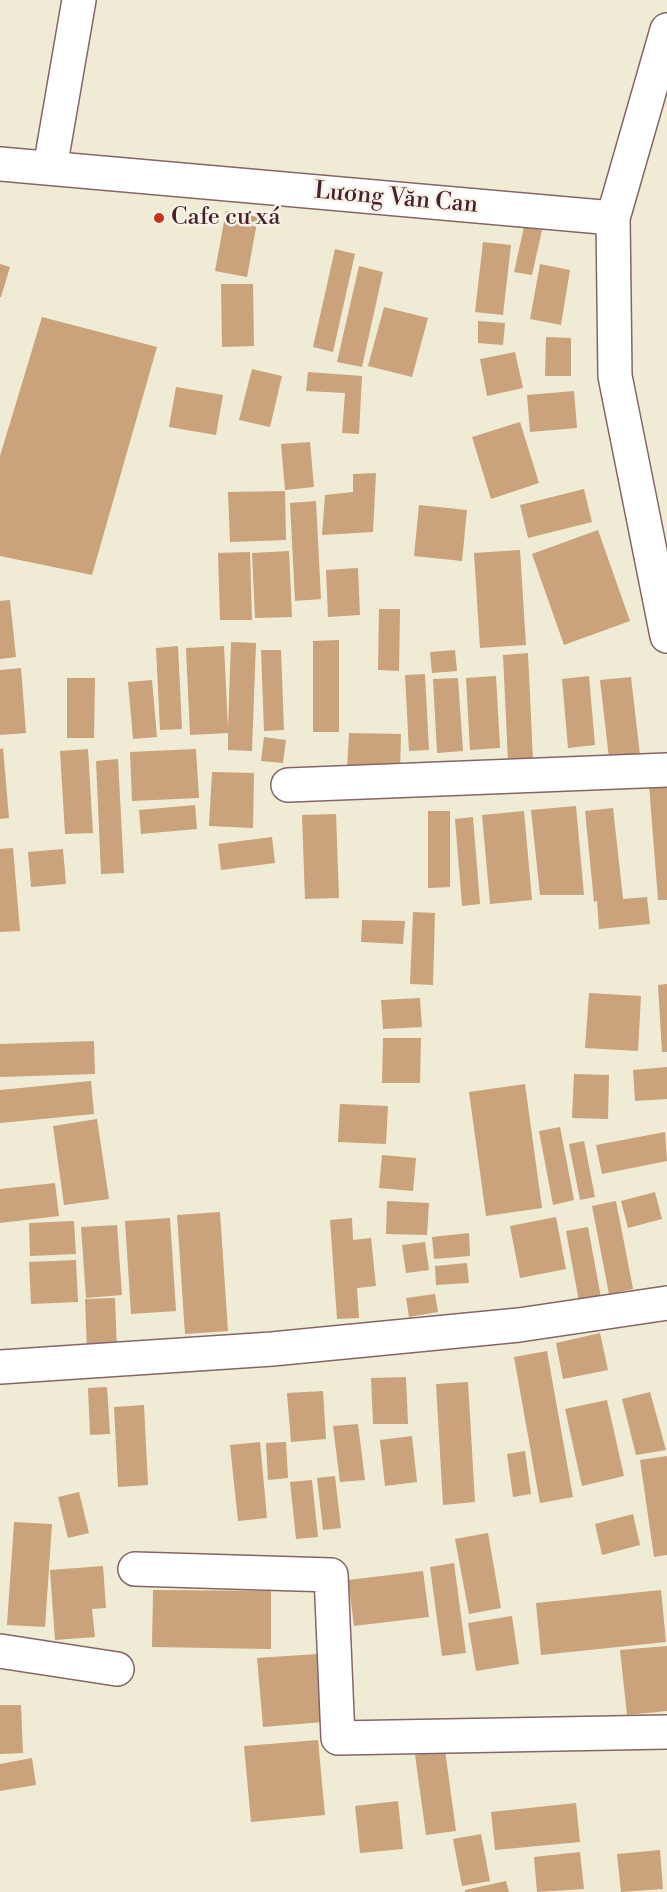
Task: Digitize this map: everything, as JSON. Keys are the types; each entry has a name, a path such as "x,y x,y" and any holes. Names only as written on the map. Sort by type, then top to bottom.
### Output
{"street":[{"path":"50,168 79,0"},
{"path":"667,30 613,218 615,376 667,636"},
{"name":"Lương Văn Can","path":"0,164 613,218"},
{"path":"288,785 667,771"},
{"path":"0,1367 296,1347 519,1325 667,1303"},
{"path":"135,1569 331,1575 338,1738 667,1732"},
{"path":"0,1651 117,1669"}],"building":[{"path":"226,211 258,217 247,277 215,271"},
{"path":"524,227 542,230 532,275 514,272"},
{"path":"483,242 511,245 503,315 475,312"},
{"path":"335,249 355,254 333,352 313,347"},
{"path":"0,264 10,267 1,297 0,297"},
{"path":"540,264 570,270 561,325 530,319"},
{"path":"359,266 383,272 362,367 337,362"},
{"path":"221,284 253,284 254,346 222,347"},
{"path":"384,307 428,318 412,377 368,366"},
{"path":"42,317 157,347 92,575 0,556 0,456"},
{"path":"478,321 505,323 503,345 478,343"},
{"path":"546,337 571,338 571,376 545,376"},
{"path":"515,352 523,388 487,396 480,359"},
{"path":"252,369 282,376 270,427 239,420"},
{"path":"308,372 362,376 359,434 342,433 345,393 306,391"},
{"path":"176,387 223,395 216,435 169,427"},
{"path":"574,391 577,428 530,432 527,395"},
{"path":"520,422 539,483 491,499 472,437"},
{"path":"310,442 314,487 285,490 281,444"},
{"path":"376,473 373,532 322,535 325,495 353,492 353,474"},
{"path":"584,489 592,522 528,538 520,505"},
{"path":"285,491 286,540 230,542 228,492"},
{"path":"316,501 321,599 295,601 290,503"},
{"path":"419,505 467,510 462,561 414,556"},
{"path":"598,530 630,621 564,645 532,554"},
{"path":"520,550 526,645 480,648 474,553"},
{"path":"289,551 292,617 255,618 252,553"},
{"path":"250,552 252,620 220,620 218,553"},
{"path":"358,568 360,615 328,617 326,570"},
{"path":"10,600 16,657 0,659 0,601"},
{"path":"379,609 400,609 399,671 378,670"},
{"path":"339,640 339,732 313,732 313,641"},
{"path":"231,642 256,643 252,751 228,750 228,733 190,735 186,648 224,646 228,728"},
{"path":"178,646 182,729 160,730 156,648"},
{"path":"261,650 281,650 284,730 264,731"},
{"path":"455,650 457,671 432,673 430,652"},
{"path":"528,653 533,760 508,762 503,655"},
{"path":"21,668 26,733 0,735 0,670"},
{"path":"425,674 429,750 409,751 405,675"},
{"path":"496,676 500,748 470,750 466,678"},
{"path":"589,676 595,745 568,748 562,679"},
{"path":"631,677 640,755 609,758 600,680"},
{"path":"67,678 95,678 94,738 67,738"},
{"path":"458,678 463,751 437,753 433,679"},
{"path":"152,680 157,737 133,739 128,682"},
{"path":"349,733 401,734 400,772 347,770"},
{"path":"264,737 286,740 283,763 261,761"},
{"path":"3,748 9,818 0,819 0,749"},
{"path":"88,749 93,833 65,834 60,751"},
{"path":"196,749 199,798 132,801 130,752"},
{"path":"118,759 124,873 101,874 96,761"},
{"path":"212,772 254,773 253,828 209,826"},
{"path":"659,782 667,788 667,900 658,900 649,785"},
{"path":"195,805 197,829 141,834 139,810"},
{"path":"576,806 584,895 540,895 531,810"},
{"path":"613,808 623,899 647,897 650,924 599,929 585,811"},
{"path":"428,811 450,811 450,887 428,888"},
{"path":"524,811 532,900 490,904 482,815"},
{"path":"336,814 339,898 305,899 302,815"},
{"path":"473,817 480,904 462,906 455,819"},
{"path":"272,837 275,863 221,870 218,844"},
{"path":"13,848 20,931 0,932 0,849"},
{"path":"63,849 66,884 31,887 28,852"},
{"path":"413,912 435,913 433,985 410,984"},
{"path":"362,920 405,921 403,944 361,942"},
{"path":"667,984 667,1052 662,1052 658,985"},
{"path":"589,993 641,996 638,1051 585,1048"},
{"path":"420,998 422,1027 383,1029 381,1000"},
{"path":"383,1038 421,1038 420,1083 382,1083"},
{"path":"94,1041 95,1074 0,1077 0,1044"},
{"path":"667,1067 667,1099 635,1101 633,1070"},
{"path":"574,1074 609,1075 608,1119 572,1118"},
{"path":"91,1081 94,1114 0,1123 0,1090"},
{"path":"525,1084 542,1208 486,1216 469,1092"},
{"path":"340,1104 388,1106 386,1144 338,1142"},
{"path":"97,1119 109,1199 64,1205 53,1126"},
{"path":"560,1127 574,1200 553,1205 539,1131"},
{"path":"665,1132 667,1161 602,1174 596,1145"},
{"path":"584,1141 595,1197 580,1200 569,1144"},
{"path":"382,1155 416,1158 413,1191 379,1188"},
{"path":"55,1183 59,1216 0,1223 0,1189"},
{"path":"655,1192 662,1219 628,1228 621,1201"},
{"path":"387,1201 429,1203 427,1235 386,1234"},
{"path":"616,1201 633,1289 609,1294 592,1206"},
{"path":"220,1212 228,1331 185,1334 177,1215"},
{"path":"556,1217 566,1269 520,1278 510,1226"},
{"path":"170,1218 176,1311 131,1314 125,1221"},
{"path":"352,1218 353,1240 371,1238 376,1286 357,1288 359,1318 337,1319 330,1220"},
{"path":"74,1221 76,1254 30,1256 29,1223"},
{"path":"117,1225 122,1295 86,1298 81,1227"},
{"path":"588,1227 602,1303 580,1307 566,1231"},
{"path":"469,1233 470,1256 434,1259 432,1237"},
{"path":"425,1242 429,1270 406,1273 402,1245"},
{"path":"76,1260 78,1302 31,1304 29,1262"},
{"path":"467,1263 469,1283 436,1285 435,1266"},
{"path":"435,1294 438,1312 409,1317 406,1298"},
{"path":"115,1298 117,1350 87,1350 85,1299"},
{"path":"600,1333 608,1370 563,1379 556,1343"},
{"path":"547,1351 573,1497 540,1503 514,1357"},
{"path":"406,1377 408,1424 373,1424 371,1378"},
{"path":"468,1382 475,1502 443,1505 436,1384"},
{"path":"107,1387 110,1434 90,1435 88,1388"},
{"path":"323,1391 326,1439 291,1442 287,1393"},
{"path":"650,1392 666,1450 636,1455 622,1399"},
{"path":"607,1400 624,1476 582,1486 565,1409"},
{"path":"144,1405 148,1485 118,1487 114,1407"},
{"path":"358,1424 365,1480 340,1482 333,1426"},
{"path":"412,1436 417,1482 385,1486 380,1440"},
{"path":"260,1442 267,1518 238,1521 230,1445"},
{"path":"286,1442 288,1478 268,1480 266,1443"},
{"path":"525,1451 531,1494 513,1497 507,1454"},
{"path":"667,1456 667,1555 654,1557 640,1460"},
{"path":"335,1476 341,1528 323,1530 317,1478"},
{"path":"312,1480 318,1537 296,1539 290,1482"},
{"path":"79,1492 89,1533 68,1538 58,1497"},
{"path":"633,1514 640,1545 602,1555 595,1524"},
{"path":"14,1522 52,1524 45,1627 7,1625"},
{"path":"488,1533 501,1608 469,1614 455,1539"},
{"path":"454,1563 466,1653 442,1656 430,1567"},
{"path":"103,1566 106,1608 92,1609 95,1637 55,1640 50,1570"},
{"path":"423,1571 429,1617 354,1626 348,1580"},
{"path":"153,1590 271,1591 271,1649 152,1647"},
{"path":"661,1590 666,1642 541,1655 536,1603"},
{"path":"512,1616 519,1664 476,1671 468,1623"},
{"path":"667,1646 667,1711 627,1715 620,1650"},
{"path":"317,1654 323,1722 263,1727 257,1658"},
{"path":"0,1705 21,1705 23,1753 0,1754"},
{"path":"318,1740 325,1815 251,1822 244,1746"},
{"path":"445,1750 456,1831 426,1835 415,1755"},
{"path":"32,1758 36,1785 0,1791 0,1764"},
{"path":"398,1801 403,1849 360,1853 355,1806"},
{"path":"576,1803 580,1842 495,1850 491,1812"},
{"path":"481,1834 490,1881 462,1886 453,1839"},
{"path":"660,1850 663,1889 621,1892 617,1854"},
{"path":"580,1852 584,1889 537,1892 534,1857"},
{"path":"506,1881 509,1892 465,1892 465,1890"}],"place":[{"name":"Cafe cư xá","path":"159,218"}]}
